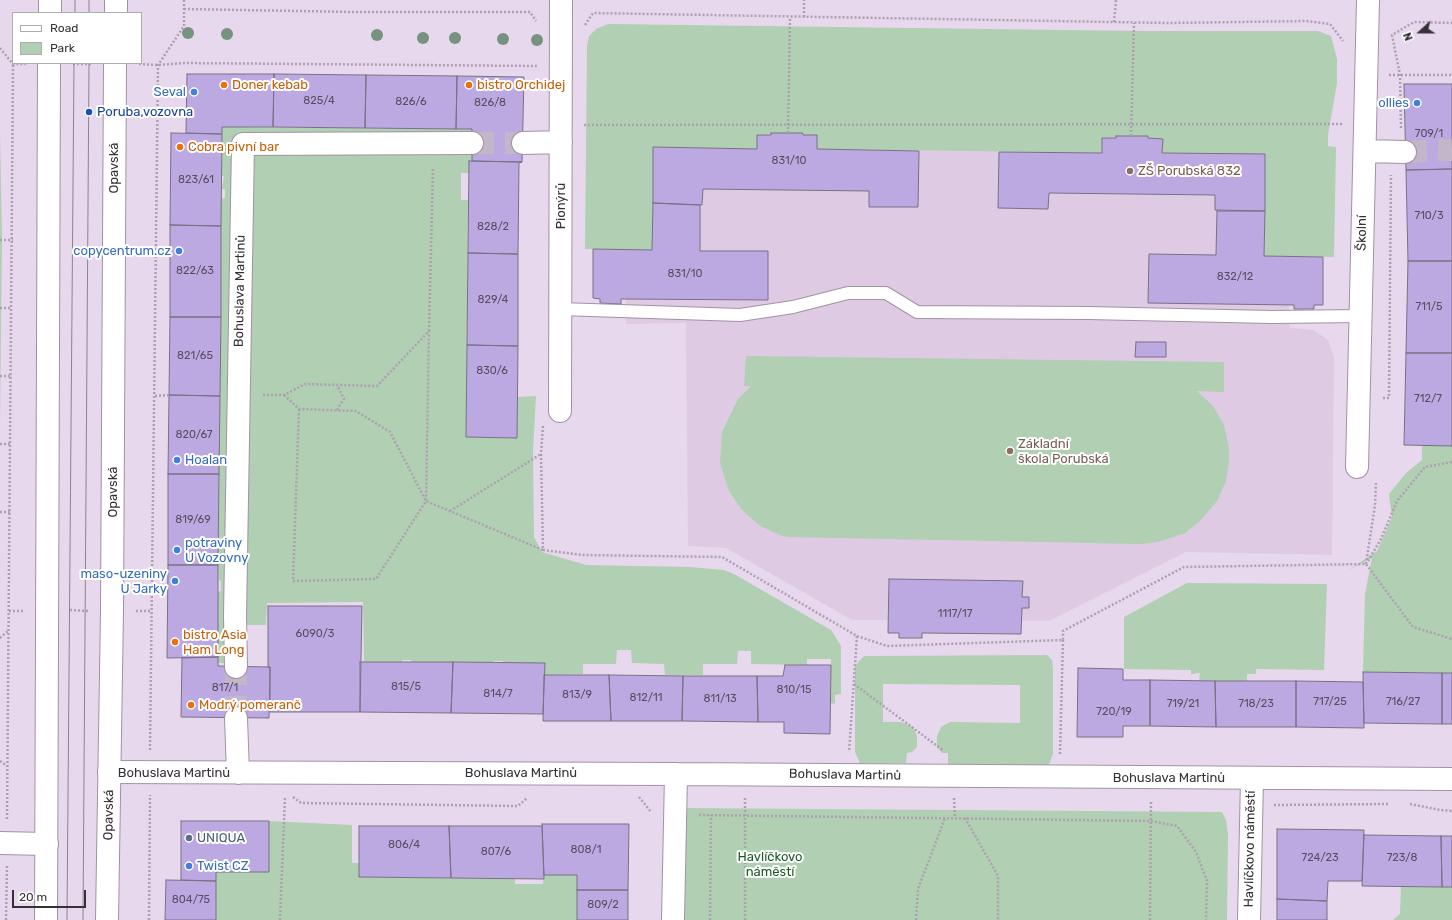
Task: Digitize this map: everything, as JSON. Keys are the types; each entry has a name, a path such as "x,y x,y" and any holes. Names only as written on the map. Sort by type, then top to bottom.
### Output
{"street":[{"path":"50,0 50,12"},
{"path":"116,0 116,12"},
{"name":"Pionýrů","path":"551,415 560,309 561,0"},
{"name":"Školní","path":"1357,466 1368,0"},
{"path":"46,920 49,64"},
{"name":"Opavská","path":"107,920 112,611 115,64"},
{"path":"523,143 561,142"},
{"name":"Bohuslava Martinů","path":"236,667 235,616 243,144 472,143"},
{"path":"1364,151 1403,152"},
{"name":"Bohuslava Martinů","path":"236,718 238,773"},
{"name":"Bohuslava Martinů","path":"109,772 238,773 285,782 676,774 1452,779"},
{"path":"673,920 676,774"},
{"name":"Havlíčkovo náměstí","path":"1249,920 1252,778"},
{"path":"3,843 46,844"}],"lane":[{"path":"560,309 740,315 793,307 848,293 878,293 886,294 917,312 1088,313 1272,317 1360,316"}],"path":[{"path":"149,920 158,65 184,26 184,0"},
{"path":"804,0 804,17"},
{"path":"1114,22 1116,0"},
{"path":"184,9 354,12 530,12 537,22"},
{"path":"584,26 593,13 1134,23 1306,21 1330,24 1346,45"},
{"path":"788,133 790,17"},
{"path":"1358,397 1389,398 1391,160 1401,160 1403,152 1400,75 1392,35 1414,22 1452,23"},
{"path":"1131,136 1134,23"},
{"path":"0,48 12,63"},
{"path":"136,64 158,65 184,63 542,66"},
{"path":"6,920 3,843 8,766 13,240 13,64"},
{"path":"1366,75 1452,75"},
{"path":"1342,132 1343,117"},
{"path":"579,125 1343,124"},
{"path":"299,409 293,581 376,579 426,501 433,163"},
{"path":"0,240 13,240"},
{"path":"0,308 12,308"},
{"path":"429,331 377,386 305,384 284,395 299,409 356,411 390,432 426,501 543,550 583,555 722,557 857,636 887,646 1063,640"},
{"path":"0,376 11,376"},
{"path":"336,410 344,399 337,385"},
{"path":"155,396 169,395"},
{"path":"543,550 541,454 551,415"},
{"path":"0,444 11,444"},
{"path":"450,511 541,454"},
{"path":"1366,564 1381,539 1397,501 1424,467 1452,462"},
{"path":"0,512 10,512"},
{"path":"1366,564 1413,628 1452,639"},
{"path":"1060,759 1063,630 1184,567 1366,564"},
{"path":"9,611 152,611"},
{"path":"0,638 9,630"},
{"path":"849,758 857,636"},
{"path":"853,683 946,752"},
{"path":"0,761 8,766"},
{"path":"745,920 744,815 746,774"},
{"path":"1150,920 1151,778"},
{"path":"285,782 301,803 518,806 529,796"},
{"path":"280,920 285,782"},
{"path":"638,796 652,814 1151,820 1176,826 1196,852 1206,881 1206,920"},
{"path":"1268,806 1395,804"},
{"path":"1402,804 1452,811"},
{"path":"710,920 711,815"},
{"path":"916,920 918,889 945,818"},
{"path":"965,818 998,876 998,920"}],"shaded area":[{"name":"Základní škola Porubská","path":"771,133 803,133 817,149 1101,153 1102,138 1131,136 1163,139 1163,153 1265,154 1264,255 1323,257 1323,305 1314,305 1314,309 1294,309 1294,305 1289,305 1289,317 1290,328 1314,330 1328,340 1334,357 1332,555 1186,552 1049,621 1022,621 1021,634 922,633 922,638 899,638 898,633 888,633 888,620 852,620 726,548 688,546 686,323 626,324 626,299 621,299 621,304 600,303 600,299 593,298 593,249 653,147 771,135"}],"green space":[{"path":"608,24 1140,31 1318,31 1331,36 1337,59 1337,83 1328,135 1328,146 1336,147 1334,257 1264,256 1265,155 1162,153 1162,139 1131,136 1102,138 1102,153 817,149 803,133 757,135 757,149 654,147 652,250 585,249 587,46 589,36 596,29"},
{"path":"222,127 472,129 472,161 469,161 469,173 461,173 461,200 468,200 466,437 517,438 517,397 536,396 533,451 534,537 542,552 586,565 690,567 724,570 734,574 831,630 841,646 841,694 835,695 835,704 830,703 831,659 807,659 807,665 751,664 751,651 738,651 737,664 703,664 703,675 665,675 664,664 632,663 631,650 617,650 616,664 583,664 583,674 544,675 503,663 503,661 494,661 494,663 411,662 411,660 402,660 402,662 364,662 363,602 267,603 266,625 246,625 229,663 218,663 218,592 221,591 218,565 221,199 225,198 225,189 222,189 224,176 222,176"},
{"path":"0,132 2,238 0,426"},
{"path":"746,356 1224,362 1224,392 1197,391 1213,406 1224,425 1229,448 1229,462 1226,481 1217,501 1200,521 1185,533 1158,542 1141,544 787,537 760,526 742,510 729,491 720,463 722,432 738,399 751,386 744,386"},
{"path":"1422,445 1452,446 1452,673 1363,672 1365,594 1372,558 1349,570 1377,551 1392,517 1389,494 1406,473 1422,460"},
{"path":"1187,583 1327,584 1324,670 1256,669 1256,674 1247,674 1247,681 1199,681 1200,673 1191,674 1191,670 1124,669 1124,617"},
{"path":"1047,655 1052,660 1053,668 1053,754 1049,765 948,764 948,753 942,753 937,747 937,736 941,727 950,722 1020,723 1020,685 883,684 883,722 901,722 913,727 917,736 917,747 912,752 907,753 906,763 860,763 855,752 855,666 864,656"},
{"name":"Havlíčkovo náměstí","path":"684,808 1222,812 1226,820 1228,834 1227,920 680,920"},
{"path":"269,821 352,825 352,863 359,863 359,877 515,879 515,884 543,884 544,875 577,875 577,920 216,920 216,872 269,872"},
{"path":"1401,886 1452,887 1452,920 1393,920 1400,914"}],"building":[{"path":"187,74 274,74 273,127 222,127 222,134 186,133"},
{"path":"274,74 366,75 365,128 273,127"},
{"path":"366,75 457,76 456,129 365,128"},
{"path":"457,76 524,77 522,162 472,161 472,129 456,129"},
{"path":"1404,84 1452,84 1452,169 1406,170"},
{"path":"171,133 222,134 221,226 170,225"},
{"path":"771,133 803,133 803,135 817,135 817,149 919,151 918,207 869,207 869,191 703,189 702,205 653,203 653,147 757,149 757,135 771,135"},
{"path":"1116,136 1148,136 1148,138 1163,139 1162,153 1265,154 1265,211 1215,210 1215,195 1049,193 1048,209 998,208 999,152 1102,153 1102,138 1116,138"},
{"path":"469,161 522,162 519,163 518,254 468,253"},
{"path":"1452,169 1452,261 1408,261 1406,170"},
{"path":"653,203 700,205 700,251 768,251 768,300 621,299 621,304 600,303 600,299 593,298 593,249 652,250"},
{"path":"1217,211 1265,211 1264,256 1323,257 1323,305 1314,305 1314,309 1294,309 1294,305 1148,303 1149,254 1216,255"},
{"path":"170,225 221,226 221,317 170,317"},
{"path":"468,253 518,254 518,346 467,345"},
{"path":"1408,261 1452,261 1452,353 1406,353"},
{"path":"170,317 221,317 220,396 169,395"},
{"path":"1136,342 1166,342 1166,357 1135,357"},
{"path":"467,345 518,346 517,438 466,437"},
{"path":"1406,353 1452,353 1452,446 1404,445"},
{"path":"169,395 220,396 219,474 168,474"},
{"path":"168,474 219,474 218,565 168,565"},
{"path":"168,565 218,565 218,657 167,658"},
{"path":"889,579 1023,581 1022,597 1029,597 1029,608 1022,608 1021,634 922,633 922,638 899,638 899,633 888,633"},
{"path":"268,606 362,606 360,712 270,712"},
{"path":"218,657 218,666 270,667 269,718 181,717 182,658"},
{"path":"360,662 453,662 451,713 360,712"},
{"path":"453,662 545,663 543,714 451,713"},
{"path":"785,665 831,665 830,734 784,733 784,722 758,722 757,676 783,676"},
{"path":"1078,668 1123,669 1123,680 1150,680 1150,726 1123,726 1123,737 1077,737"},
{"path":"1363,672 1442,673 1442,724 1364,723"},
{"path":"1442,673 1452,673 1452,724 1442,724"},
{"path":"544,675 609,675 611,721 543,721"},
{"path":"609,675 683,676 682,721 611,721"},
{"path":"683,676 757,676 758,722 682,721"},
{"path":"1150,680 1215,681 1216,727 1150,726"},
{"path":"1215,681 1296,681 1296,727 1216,727"},
{"path":"1296,681 1363,682 1364,728 1296,727"},
{"path":"181,821 269,821 269,872 216,872 216,881 181,880"},
{"path":"542,824 629,824 628,890 577,890 577,875 544,875"},
{"path":"359,826 449,826 451,878 359,877"},
{"path":"449,826 542,826 544,879 451,878"},
{"path":"1277,829 1364,830 1362,881 1328,881 1327,901 1277,899"},
{"path":"1364,835 1441,836 1442,887 1362,886"},
{"path":"1441,836 1452,836 1452,887 1442,887"},
{"path":"166,880 216,881 216,920 165,920"},
{"path":"577,890 628,890 628,920 577,920"},
{"path":"1277,899 1327,901 1327,920 1277,920"}],"tunnel":[{"path":"472,143 523,143"},
{"path":"1405,152 1452,150"},
{"path":"236,667 236,718"}],"tram line":[{"path":"75,0 75,12"},
{"path":"89,0 89,12"},
{"path":"67,920 74,64"},
{"path":"83,920 89,64"}],"place":[{"name":"Doner kebab","path":"224,85"},
{"name":"bistro Orchidej","path":"469,85"},
{"name":"Seval","path":"194,92"},
{"name":"ollies","path":"1417,103"},
{"name":"Poruba,vozovna","path":"89,112"},
{"name":"Cobra pivní bar","path":"180,147"},
{"name":"ZŠ Porubská 832","path":"1130,171"},
{"name":"copycentrum.cz","path":"179,251"},
{"name":"Základní škola Porubská","path":"1010,451"},
{"name":"Hoalan","path":"177,460"},
{"name":"potraviny U Vozovny","path":"177,550"},
{"name":"maso-uzeniny U Jarky","path":"175,581"},
{"name":"bistro Asia Ham Long","path":"175,642"},
{"name":"Modrý pomeranč","path":"191,705"},
{"name":"UNIQUA","path":"189,838"},
{"name":"Twist CZ","path":"189,866"}]}
